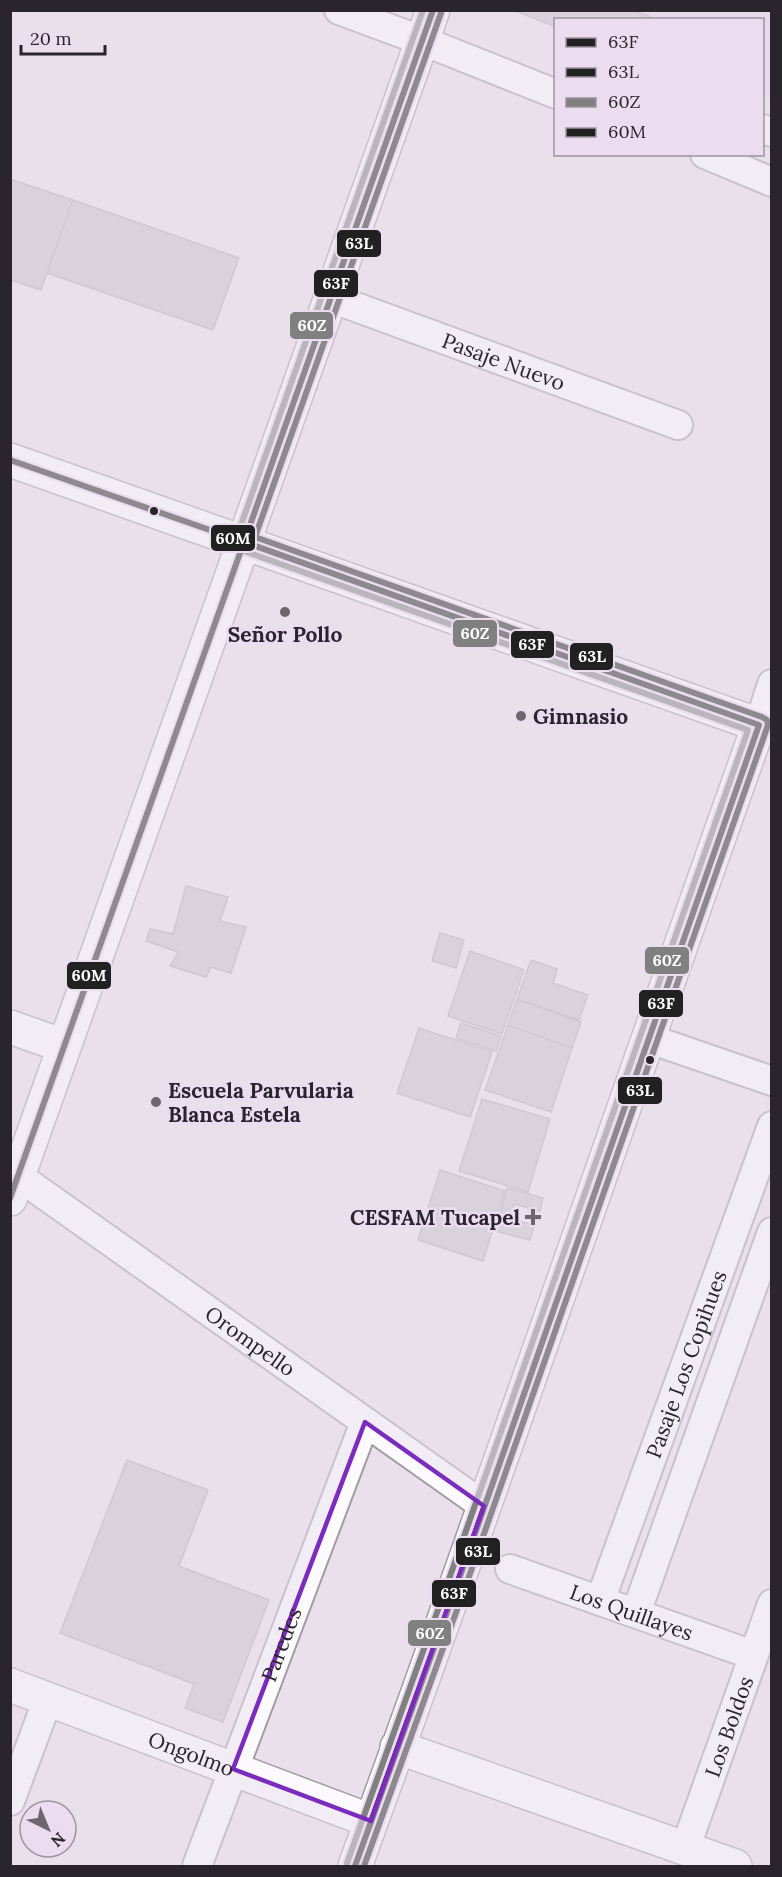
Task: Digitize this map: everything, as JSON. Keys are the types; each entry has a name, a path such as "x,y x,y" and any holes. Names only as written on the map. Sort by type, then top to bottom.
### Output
{"main road":[{"path":"14,1188 433,10"},
{"path":"10,460 765,727 647,1038 484,1506 355,1866"},
{"path":"10,1027 64,1046"},
{"name":"Ongolmo","path":"10,1685 371,1821"},
{"path":"398,1748 735,1866"}],"street":[{"path":"339,10 554,94"},
{"path":"710,156 771,182"},
{"name":"Pasaje Nuevo","path":"331,298 678,425"},
{"path":"765,727 771,684"},
{"path":"647,1038 771,1081"},
{"name":"Pasaje Los Copihues","path":"600,1601 771,1126"},
{"name":"Orompello","path":"14,1188 365,1422 484,1506"},
{"name":"Pasaje Los Copihues","path":"636,1614 771,1232"},
{"name":"Paredes","path":"197,1866 365,1422"},
{"name":"Los Quillayes","path":"510,1569 753,1655"},
{"name":"Los Boldos","path":"685,1849 771,1604"},
{"path":"10,1801 48,1700"}],"highlighted area":[{"path":"365,1422 484,1506 371,1821 233,1769"}],"shaded area":[{"path":"532,11 771,11 771,100 764,97 764,18 554,19"}],"building":[{"path":"513,10 633,10 653,18 554,18 554,26"},
{"path":"10,179 73,200 41,290 10,280"},
{"path":"73,200 239,258 213,330 47,273"},
{"path":"186,886 228,897 220,921 246,927 231,973 211,967 206,977 170,966 178,952 146,941 150,929 173,934"},
{"path":"440,933 464,940 456,968 432,961"},
{"path":"470,951 524,970 502,1034 448,1016"},
{"path":"531,960 557,969 553,983 588,995 579,1020 517,999"},
{"path":"517,999 581,1022 572,1048 508,1025"},
{"path":"461,1023 501,1036 496,1051 456,1038"},
{"path":"508,1025 572,1048 551,1112 485,1090"},
{"path":"419,1028 492,1052 470,1117 397,1093"},
{"path":"482,1099 550,1119 528,1192 459,1171"},
{"path":"440,1170 505,1191 483,1261 418,1240"},
{"path":"507,1188 543,1198 540,1211 514,1204 510,1219 534,1225 530,1240 496,1231"},
{"path":"127,1460 208,1490 179,1566 269,1600 223,1722 185,1708 194,1684 60,1633"}],"transit line":[{"name":"60Z","path":"347,1863 748,730 241,550 236,546 236,539 423,10"},
{"name":"63F","path":"355,1866 458,1582 759,725 244,542 433,10"},
{"name":"63L","path":"364,1866 466,1585 768,725 767,720 762,717 255,537 441,13"},
{"name":"60M","path":"10,460 244,542 10,1198"}],"place":[{"name":"Señor Pollo","path":"285,612"},
{"name":"Gimnasio","path":"521,716"},
{"name":"Escuela Parvularia Blanca Estela","path":"156,1102"},
{"name":"CESFAM Tucapel","path":"533,1217"}]}
